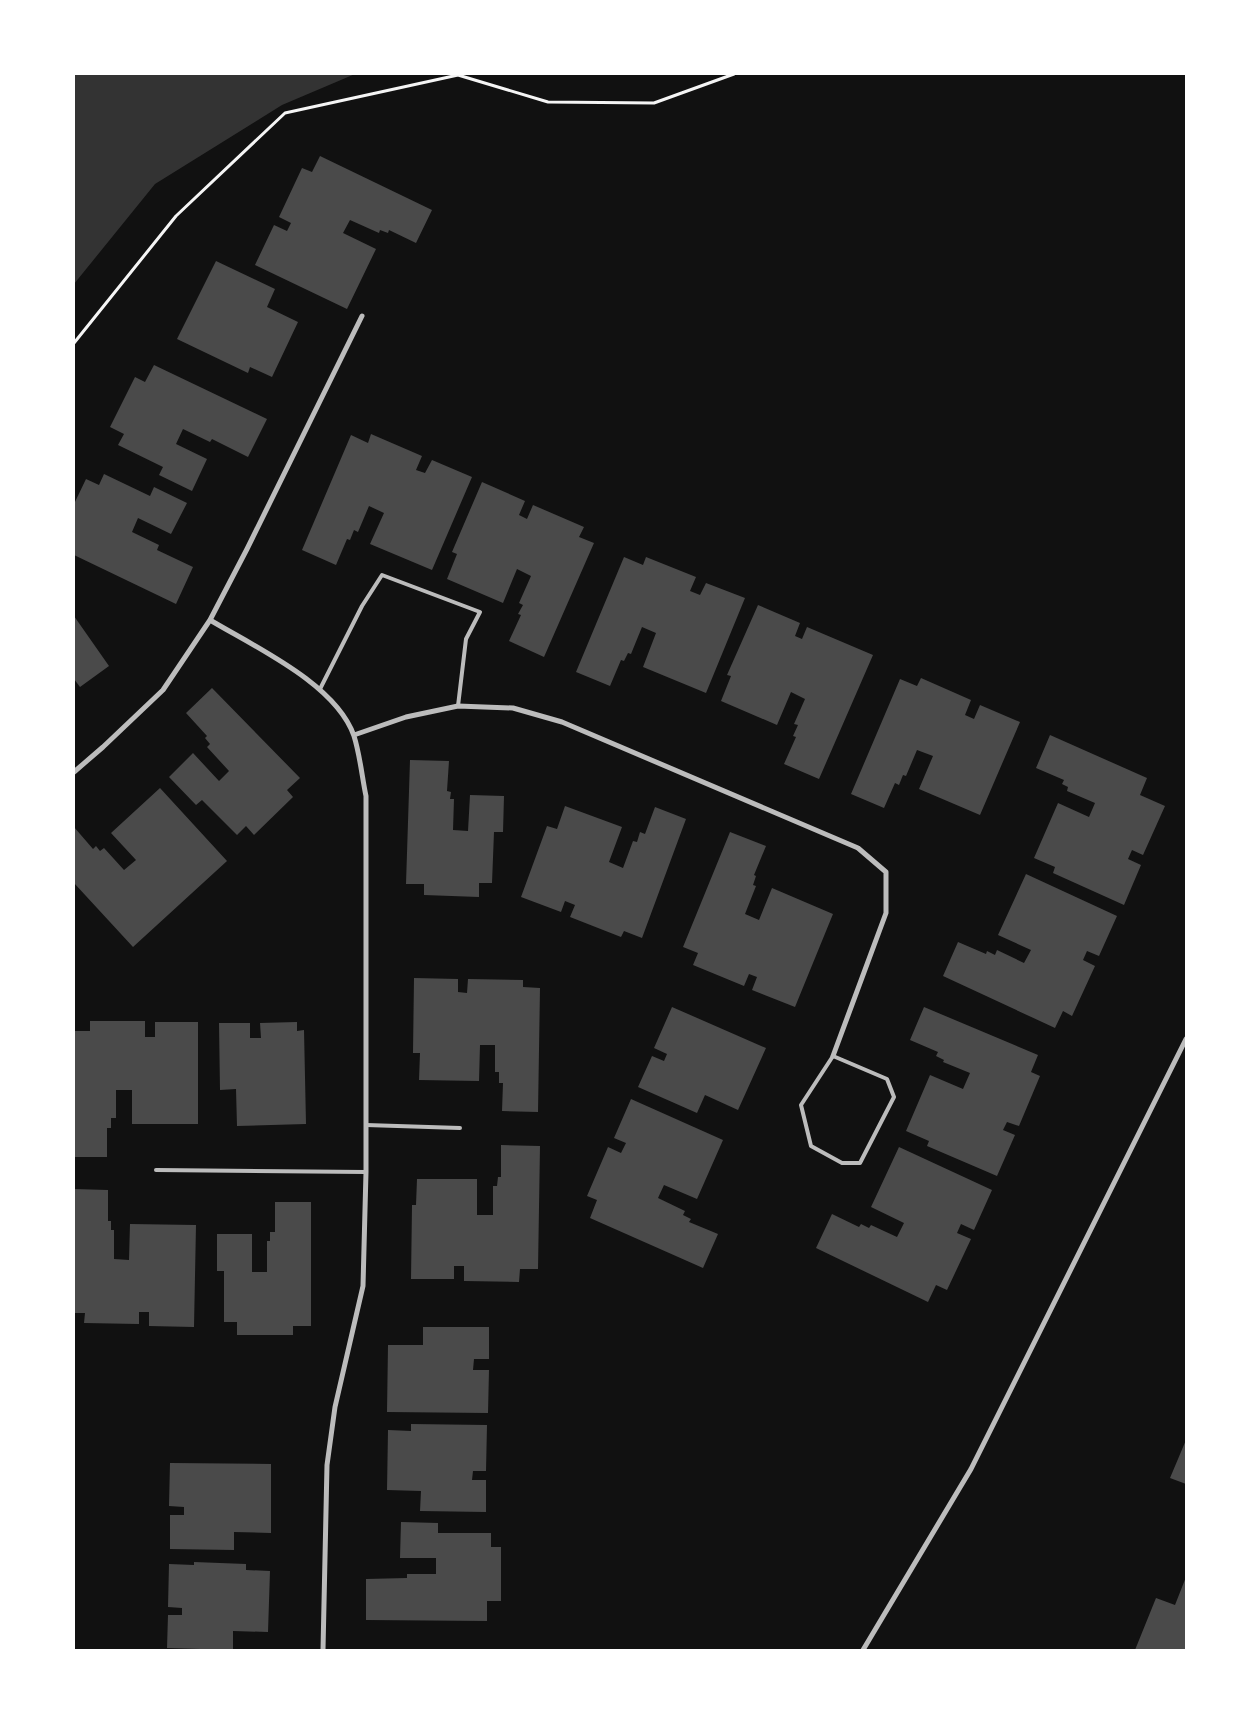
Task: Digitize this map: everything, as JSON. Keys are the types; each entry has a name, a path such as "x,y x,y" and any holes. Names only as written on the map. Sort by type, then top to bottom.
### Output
{"street":[{"path":"74,772 163,690 210,620 362,316"},
{"path":"210,620 275,658 320,688 339,709 354,735 366,796 366,1172 363,1286 335,1407 327,1465 323,1650"},
{"path":"354,735 406,717 458,706 513,708 562,722 858,848 886,872 886,913 833,1056"},
{"path":"863,1650 971,1469 1186,1039"}],"lane":[{"path":"320,688 362,606 382,575 480,612 466,639 458,706"},
{"path":"833,1056 887,1079 894,1097 860,1163 842,1163 811,1146 801,1105 833,1056"},
{"path":"366,1125 460,1128"},
{"path":"156,1170 366,1172"}],"path":[{"path":"74,343 176,216 285,113 458,75 548,102 654,104 734,74"}],"shaded area":[{"path":"74,74 355,74 282,105 155,184 74,284"}],"building":[{"path":"320,156 432,210 416,243 389,230 388,233 380,230 379,233 350,220 343,233 376,249 347,309 255,265 274,225 287,231 291,223 279,217 302,168 312,172"},
{"path":"216,261 275,289 267,307 298,322 272,377 250,367 248,373 177,339"},
{"path":"154,365 267,419 248,457 212,439 210,442 183,429 176,444 207,459 192,491 159,475 163,467 118,445 124,434 110,427 135,377 145,382"},
{"path":"371,434 422,456 416,470 425,473 432,460 472,477 432,570 370,544 384,513 369,506 358,532 354,530 350,540 347,539 336,565 302,550 351,435 368,443"},
{"path":"104,474 150,496 154,487 187,503 171,534 138,518 132,532 159,545 157,550 193,567 176,604 74,555 74,504 86,479 99,485"},
{"path":"482,482 525,501 519,515 527,519 533,505 584,527 579,537 594,543 544,657 509,641 521,615 518,614 523,605 519,603 531,576 517,569 503,603 447,579 457,554 452,552"},
{"path":"624,557 643,565 646,557 696,577 690,591 700,595 706,583 745,598 706,693 643,667 656,633 642,627 631,654 628,653 624,661 621,660 610,686 576,672"},
{"path":"758,605 800,623 795,636 802,639 807,627 873,655 819,779 784,764 796,737 793,736 798,725 794,724 805,699 791,692 777,725 721,701 731,676 727,675"},
{"path":"74,616 109,666 80,687 74,679"},
{"path":"921,678 971,700 965,715 974,719 980,705 1020,722 980,815 919,789 933,756 917,750 906,776 903,775 899,785 895,783 884,808 851,794 900,679 917,686"},
{"path":"212,688 300,778 287,790 293,797 254,835 246,826 237,835 202,800 196,805 169,777 193,753 219,781 229,771 207,747 210,744 205,738 207,736 186,713"},
{"path":"1050,735 1147,778 1140,795 1165,806 1143,855 1132,850 1128,859 1141,865 1124,905 1053,873 1055,867 1034,858 1058,803 1089,817 1095,803 1067,791 1068,787 1062,784 1064,780 1036,768"},
{"path":"410,760 449,761 447,791 451,792 450,799 454,799 453,830 468,831 470,795 504,796 503,832 494,832 492,883 479,883 479,897 424,895 424,884 406,884"},
{"path":"160,788 227,861 133,947 74,883 74,827 93,849 96,846 100,851 104,848 124,870 136,860 111,833"},
{"path":"565,806 622,827 609,862 623,868 633,841 637,842 640,832 645,834 655,807 686,819 642,938 624,931 621,937 570,917 575,905 565,901 561,912 521,897 547,826 557,829"},
{"path":"730,832 766,846 754,875 756,876 753,885 756,886 745,914 759,920 772,888 833,914 795,1007 752,990 757,977 749,974 744,986 693,965 698,953 683,947"},
{"path":"1026,874 1117,916 1099,956 1087,951 1083,960 1095,966 1072,1016 1063,1011 1055,1028 943,976 958,942 986,954 987,951 995,955 997,950 1024,963 1031,950 998,935"},
{"path":"414,978 458,979 458,992 467,993 468,979 523,980 523,987 540,988 538,1112 502,1111 503,1083 499,1083 499,1072 495,1072 495,1045 480,1045 479,1081 419,1080 420,1053 413,1053"},
{"path":"672,1007 766,1048 738,1110 705,1095 697,1113 638,1087 652,1056 664,1061 667,1054 654,1048"},
{"path":"924,1007 1038,1055 1031,1072 1040,1076 1019,1126 1007,1122 1003,1130 1015,1135 997,1176 927,1146 929,1141 906,1131 930,1075 963,1089 970,1073 943,1062 944,1060 936,1056 938,1052 910,1040"},
{"path":"90,1021 145,1021 145,1037 155,1037 155,1022 198,1022 198,1124 132,1124 132,1090 116,1090 116,1118 111,1118 111,1128 107,1128 107,1157 74,1157 74,1031 90,1031"},
{"path":"297,1022 297,1031 304,1030 306,1124 237,1126 236,1089 220,1090 219,1023 250,1023 250,1038 261,1038 260,1023"},
{"path":"631,1099 723,1140 697,1199 664,1185 658,1198 685,1211 683,1215 691,1219 689,1222 718,1234 703,1268 590,1218 597,1200 587,1196 608,1147 621,1153 626,1143 614,1138"},
{"path":"501,1145 540,1146 538,1269 520,1269 519,1282 464,1281 464,1266 454,1266 454,1279 411,1279 412,1205 416,1205 417,1179 477,1179 477,1215 493,1215 493,1186 497,1186 498,1177 501,1177"},
{"path":"899,1147 992,1190 974,1230 961,1224 957,1233 971,1239 947,1290 936,1285 928,1302 816,1248 832,1214 859,1227 861,1224 869,1228 871,1225 897,1237 904,1223 871,1207"},
{"path":"74,1189 108,1190 108,1221 111,1221 111,1230 114,1230 114,1259 129,1260 130,1224 196,1225 194,1327 149,1326 149,1312 139,1312 139,1324 84,1323 85,1313 74,1313"},
{"path":"275,1202 311,1202 311,1326 293,1326 293,1335 237,1335 237,1322 224,1322 224,1271 217,1271 217,1234 252,1234 252,1272 267,1272 267,1241 270,1241 270,1232 275,1232"},
{"path":"423,1327 489,1327 489,1359 474,1359 473,1370 489,1370 488,1413 387,1412 388,1345 423,1345"},
{"path":"411,1424 487,1425 486,1471 473,1471 472,1480 486,1480 486,1512 420,1511 421,1491 387,1490 388,1430 411,1431"},
{"path":"1186,1440 1186,1484 1170,1478"},
{"path":"170,1463 271,1464 271,1533 234,1532 234,1550 170,1549 170,1515 184,1515 184,1507 169,1506"},
{"path":"401,1522 438,1523 438,1533 491,1533 491,1547 501,1547 501,1601 487,1601 487,1621 366,1620 366,1579 407,1578 407,1574 436,1574 436,1558 400,1558"},
{"path":"194,1562 246,1564 246,1570 270,1571 268,1632 233,1631 233,1650 167,1648 168,1615 182,1615 182,1608 168,1607 169,1564 194,1565"},
{"path":"1186,1577 1186,1650 1135,1650 1156,1598 1175,1605"}]}
